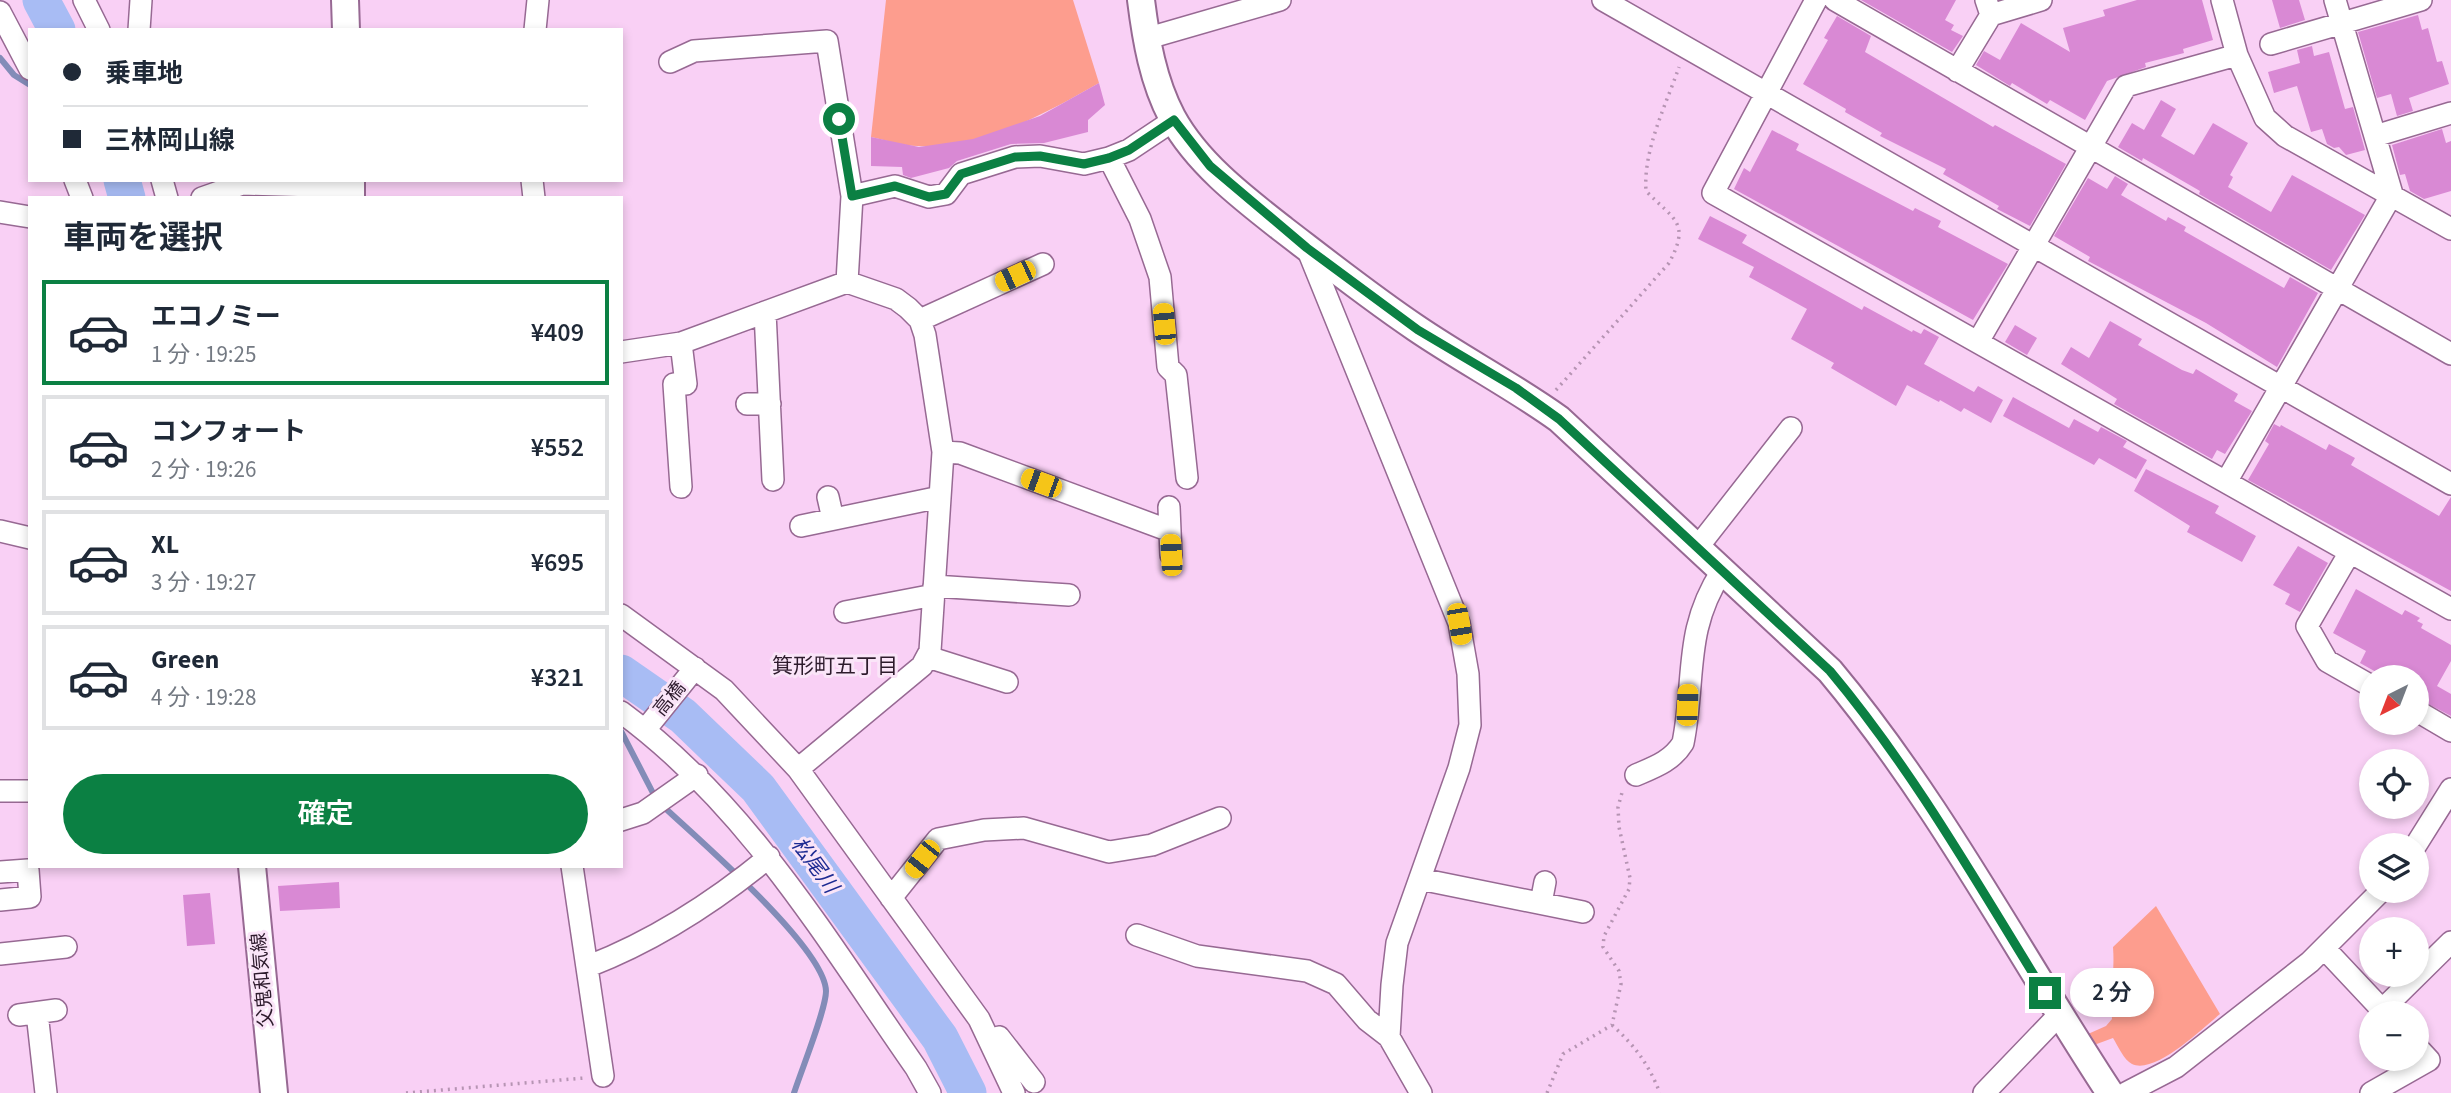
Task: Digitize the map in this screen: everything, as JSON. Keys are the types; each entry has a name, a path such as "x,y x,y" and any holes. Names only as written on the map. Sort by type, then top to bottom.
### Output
{"main road":[{"path":"345,0 346,28"},
{"path":"1140,0 1145,39 1163,98 1174,120 1210,166 1307,248 1418,330 1559,419 1830,671 1861,708 1919,792 2110,1093"},
{"name":"父鬼和気線","path":"252,868 274,1093"}],"street":[{"path":"84,0 98,28"},
{"path":"139,28 141,0"},
{"path":"535,28 538,0"},
{"path":"1145,39 1280,0"},
{"path":"1603,0 1765,95 2451,484"},
{"path":"1816,0 1713,193 1979,340 2451,609"},
{"path":"1835,0 2088,148 2451,354"},
{"path":"1957,71 1988,8 2041,0"},
{"path":"2221,0 2237,55 2265,118 2285,136 2446,222"},
{"path":"2226,482 2392,194 2335,0"},
{"path":"2271,44 2421,0"},
{"path":"0,12 28,65"},
{"path":"670,62 694,51 827,41 852,196 847,282"},
{"path":"1979,340 2126,86 2237,55"},
{"path":"2375,136 2451,113"},
{"path":"852,196 895,186 929,197 946,194 961,174 1015,157 1040,156 1084,164 1129,150 1174,120"},
{"path":"1109,158 1140,219 1162,253 1160,277 1176,375 1187,478"},
{"path":"208,196 242,184 351,188"},
{"path":"0,212 28,217"},
{"path":"1307,248 1459,624 1468,674 1470,725 1459,768 1397,943 1389,1037"},
{"path":"920,320 1019,285 1043,264"},
{"path":"623,352 681,344 847,282 896,299 920,320 943,452 928,657 922,666 798,769"},
{"path":"765,312 773,480"},
{"path":"681,344 686,384 674,384 681,487"},
{"path":"747,404 770,404"},
{"path":"1697,548 1791,428"},
{"path":"943,452 960,453 1038,492 1098,515 1170,531"},
{"path":"828,497 834,519"},
{"path":"801,526 940,497"},
{"path":"1170,507 1171,555"},
{"path":"0,531 28,538"},
{"path":"2350,552 2307,626 2327,661 2359,679"},
{"path":"1636,775 1676,755 1683,743 1697,625 1706,596 1722,571"},
{"path":"845,612 934,590 1048,584 1069,595"},
{"path":"623,617 692,671 724,690 798,769 979,1019 1014,1093"},
{"path":"928,657 1007,682"},
{"name":"高橋","path":"647,727 692,671"},
{"path":"623,713 647,727 697,775 768,857 916,1068 930,1093"},
{"path":"2429,718 2451,731"},
{"path":"623,819 643,813 697,775"},
{"path":"2424,833 2451,789"},
{"path":"0,791 28,791"},
{"path":"891,898 938,839 984,830 1024,828 1109,852 1152,845 1220,818"},
{"path":"589,966 638,947 698,911 768,857"},
{"path":"572,868 577,909 589,966 603,1076"},
{"path":"0,872 28,870 30,897 0,900"},
{"path":"1420,879 1543,893 1583,912"},
{"path":"2126,1093 2176,1067 2324,948 2369,903"},
{"path":"1137,934 1197,956 1307,971 1336,984 1367,1020 1389,1037 1421,1093"},
{"path":"2394,1001 2451,942"},
{"path":"6,960 66,947"},
{"path":"2324,948 2373,1001"},
{"path":"38,1013 46,1093"},
{"path":"1984,1093 2059,1015"},
{"path":"979,1019 1001,1039 1034,1082"},
{"path":"2371,1093 2410,1071"}],"path":[{"path":"1540,406 1660,273 1681,237 1679,225 1646,191 1645,179 1651,149 1686,48"},
{"path":"1547,1093 1563,1054 1612,1024 1621,984 1619,971 1603,947 1604,936 1629,890 1630,878 1623,852 1618,807 1623,788 1636,775"},
{"path":"1612,1024 1637,1047 1648,1064 1660,1093"},
{"path":"406,1093 603,1076"}],"shaded area":[{"path":"886,0 1073,0 1099,83 1036,117 966,142 912,146 871,137"},
{"path":"2156,906 2220,1014 2165,1057 2142,1066 2129,1062 2113,1038 2094,1045 2088,1034 2106,1026 2112,1019 2113,947"}],"building":[{"path":"1861,0 1956,0 1945,20 1954,25 1951,30 1963,36 1952,52"},
{"path":"2137,0 2202,0 2213,40 2183,49 2184,53 2145,63 2146,67 2107,81 2085,120 2050,100 2047,104 2012,83 2010,86 1976,65 1984,51 2000,60 2021,23 2070,52 2063,28 2105,16 2103,10"},
{"path":"2272,0 2299,0 2305,20 2280,28"},
{"path":"2418,15 2422,30 2428,28 2437,62 2442,61 2449,84 2409,98 2413,111 2397,116 2391,94 2377,98 2358,32"},
{"path":"1837,16 1871,36 1865,52 1993,127 1995,125 2066,164 2030,226 1997,209 1999,206 1943,174 1946,169 1880,136 1882,133 1803,84 1828,40 1824,38"},
{"path":"2312,46 2314,56 2329,52 2345,109 2353,107 2365,150 2346,155 2339,147 2334,148 2327,144 2322,129 2311,132 2297,86 2274,93 2268,72 2300,63 2297,50"},
{"path":"1099,83 1105,105 1088,120 1088,132 1044,143 1011,144 957,161 949,168 911,178 903,175 902,167 871,166 871,137 919,147 973,139 1040,116"},
{"path":"2161,100 2176,109 2161,136 2194,155 2213,123 2248,143 2230,175 2233,177 2228,187 2271,212 2292,175 2365,215 2331,270 2199,194 2200,191 2143,158 2142,161 2118,147 2132,123 2144,130"},
{"path":"2442,129 2446,143 2451,141 2451,191 2424,199 2410,191 2405,174 2400,175 2392,145"},
{"path":"1772,130 1799,144 1796,150 1913,211 1915,208 1941,221 1938,227 2008,264 1973,320 1734,189 1744,168 1750,172"},
{"path":"2115,176 2128,184 2121,195 2166,221 2168,217 2186,227 2184,231 2284,288 2290,277 2318,293 2277,367 2206,323 2088,261 2090,257 2054,236 2088,178 2107,189"},
{"path":"1710,216 1747,235 1742,243 1862,310 1864,306 1912,332 1913,330 1921,334 1924,329 1939,337 1924,364 1974,392 1978,386 2003,400 1991,423 1964,408 1961,412 1907,385 1896,406 1831,368 1834,363 1791,339 1807,309 1749,277 1754,267 1698,239"},
{"path":"2110,321 2142,339 2138,345 2182,370 2193,374 2196,369 2238,394 2234,401 2252,411 2225,454 2217,450 2212,459 2114,404 2117,399 2061,364 2071,347 2089,358"},
{"path":"2015,325 2037,338 2027,355 2005,342"},
{"path":"2013,397 2069,428 2074,419 2098,432 2101,427 2127,441 2123,447 2147,460 2136,479 2099,458 2094,465 2003,416"},
{"path":"2274,424 2280,427 2281,425 2326,450 2329,444 2355,458 2351,465 2439,516 2451,497 2451,591 2248,480 2269,444 2265,441"},
{"path":"2146,469 2219,506 2215,513 2256,536 2242,562 2187,532 2190,526 2134,491"},
{"path":"2298,546 2328,563 2300,612 2285,604 2290,594 2273,585"},
{"path":"2356,589 2402,615 2405,610 2420,618 2417,621 2423,624 2421,628 2451,645 2451,661 2437,686 2451,694 2451,716 2429,704 2429,665 2364,665 2360,663 2366,651 2333,633"},
{"path":"339,882 340,908 280,911 278,886"},
{"path":"210,893 215,944 187,946 183,895"}],"waterway":[{"name":"松尾川","path":"41,0 56,28"},
{"path":"0,58 14,75 28,84"},
{"name":"松尾川","path":"123,182 126,196"},
{"name":"松尾川","path":"623,674 683,716 758,788 940,1038 968,1093"},
{"path":"623,735 654,795"},
{"path":"665,808 758,895 805,949 820,972 826,991 825,1000 794,1093"}],"district":[{"name":"箕形町五丁目","path":"835,666"}],"route":[{"path":"839,119 852,196 895,186 929,197 946,194 961,174 1015,157 1040,156 1084,164 1109,158 1129,150 1174,120 1210,166 1259,211 1418,330 1516,388 1559,419 1830,671 1861,708 1919,792 2045,993"}]}
